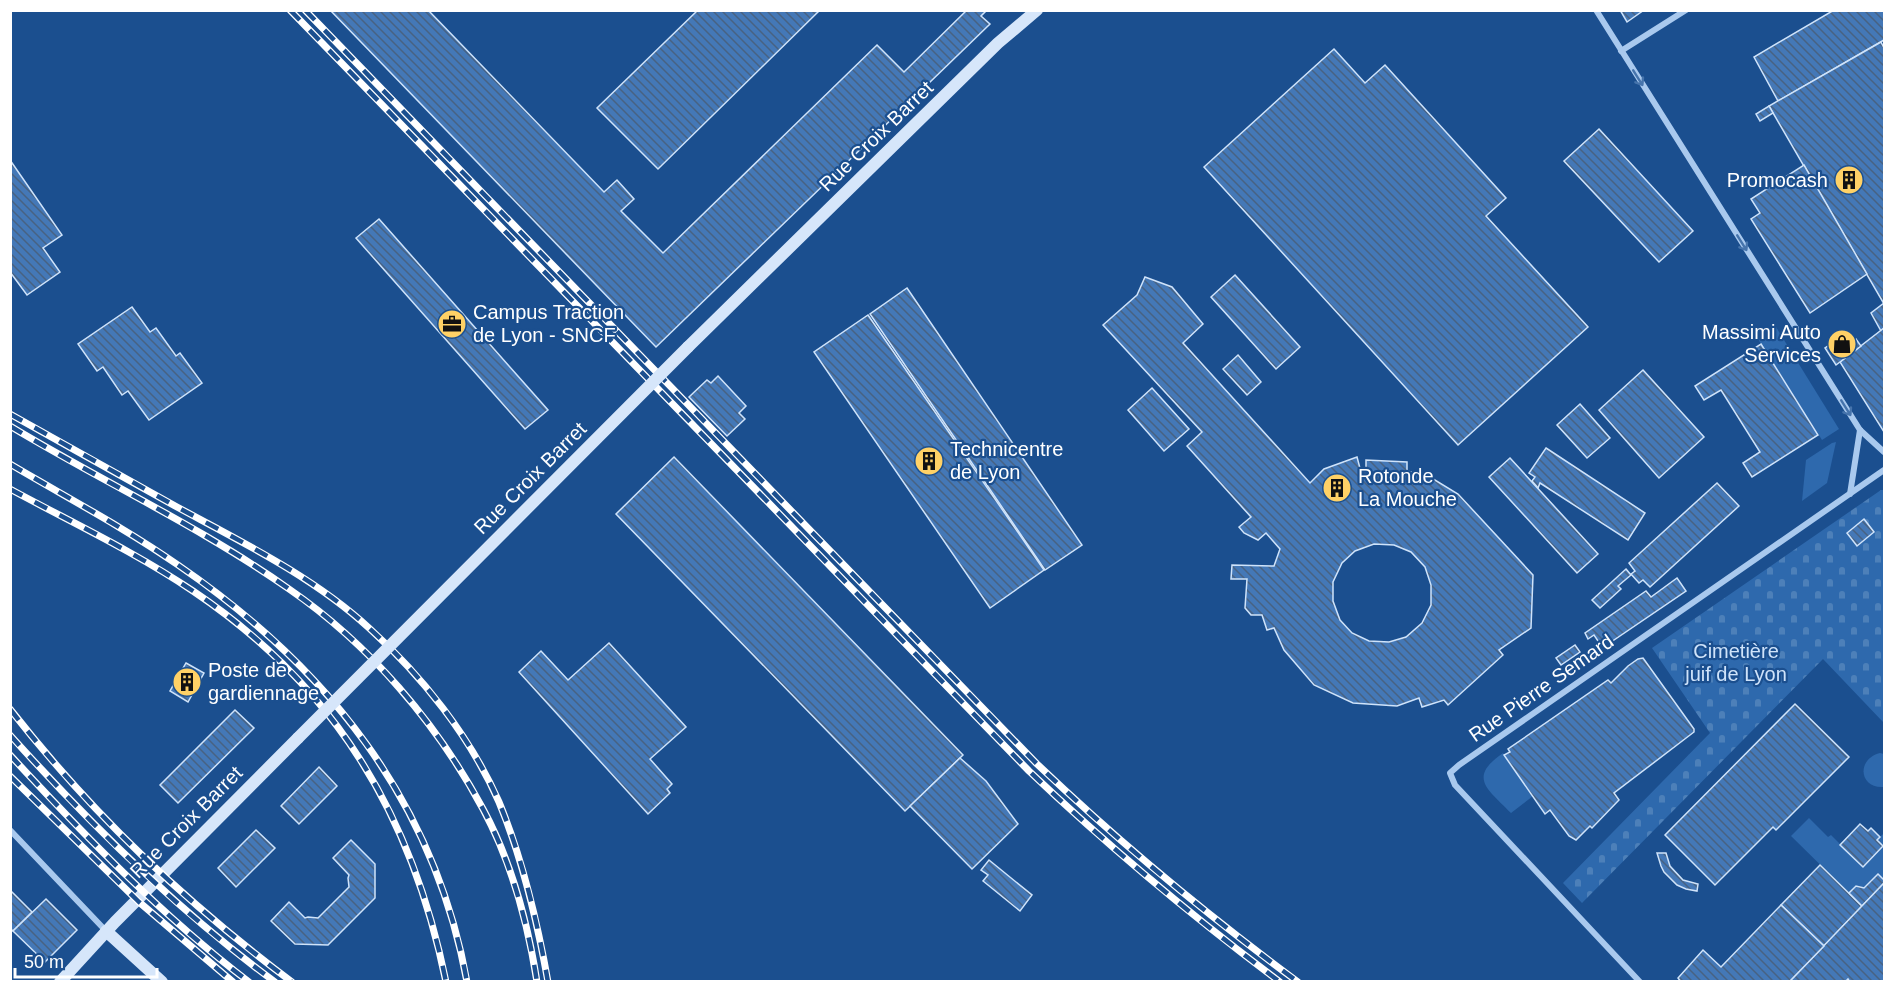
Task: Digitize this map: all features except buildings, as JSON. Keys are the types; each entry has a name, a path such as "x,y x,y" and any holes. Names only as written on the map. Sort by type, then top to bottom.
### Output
{"street":[{"name":"Rue Croix Barret","path":"60,981 106,931 297,738 688,347 998,43 1037,10"},
{"path":"1596,10 1860,430 1884,452"},
{"path":"1621,51 1686,10"},
{"path":"1850,494 1860,430"},
{"name":"Rue Pierre Semard","path":"1640,981 1455,785 1450,773 1884,470"},
{"path":"10,830 106,931 162,981"}],"green space":[{"path":"1776,327 1839,429 1822,440 1758,339"},
{"path":"1836,442 1827,483 1802,501 1806,460"},
{"name":"Cimetière juif de Lyon","path":"1884,490 1884,723 1823,659 1582,903 1563,883 1710,733 1652,648"},
{"path":"1503,753 1533,796 1511,813 1489,790 1484,777 1492,762"},
{"path":"1880,753 1884,754 1884,787 1869,783 1864,773 1867,761"},
{"path":"1809,818 1828,837 1831,835 1863,867 1883,846 1877,840 1884,833 1884,880 1878,874 1864,888 1856,886 1849,893 1791,836"}],"railway":[{"path":"290,10 1029,771 1152,880 1280,982"},
{"path":"305,10 1037,764 1164,877 1298,982"},
{"path":"10,414 252,547 302,577 348,610 408,666 459,731 499,802 528,890 548,982"},
{"path":"10,426 256,566 347,634 399,687 445,746 493,829 517,893 529,938 537,982"},
{"path":"10,464 116,525 178,565 232,605 281,648 326,694 366,744 400,797 429,854 451,916 467,982"},
{"path":"10,489 126,550 193,591 244,629 288,669 327,713 360,760 389,810 412,864 431,921 446,982"},
{"path":"10,709 74,785 142,855 214,920 292,982"},
{"path":"10,735 104,834 169,896 275,982"},
{"path":"10,755 154,902 249,982"},
{"path":"10,776 139,902 233,982"}],"place":[{"name":"Promocash","path":"1849,180"},
{"name":"Campus Traction de Lyon - SNCF","path":"452,324"},
{"name":"Massimi Auto Services","path":"1842,344"},
{"name":"Technicentre de Lyon","path":"929,461"},
{"name":"Rotonde La Mouche","path":"1337,488"},
{"name":"Poste de gardiennage","path":"187,682"}]}
